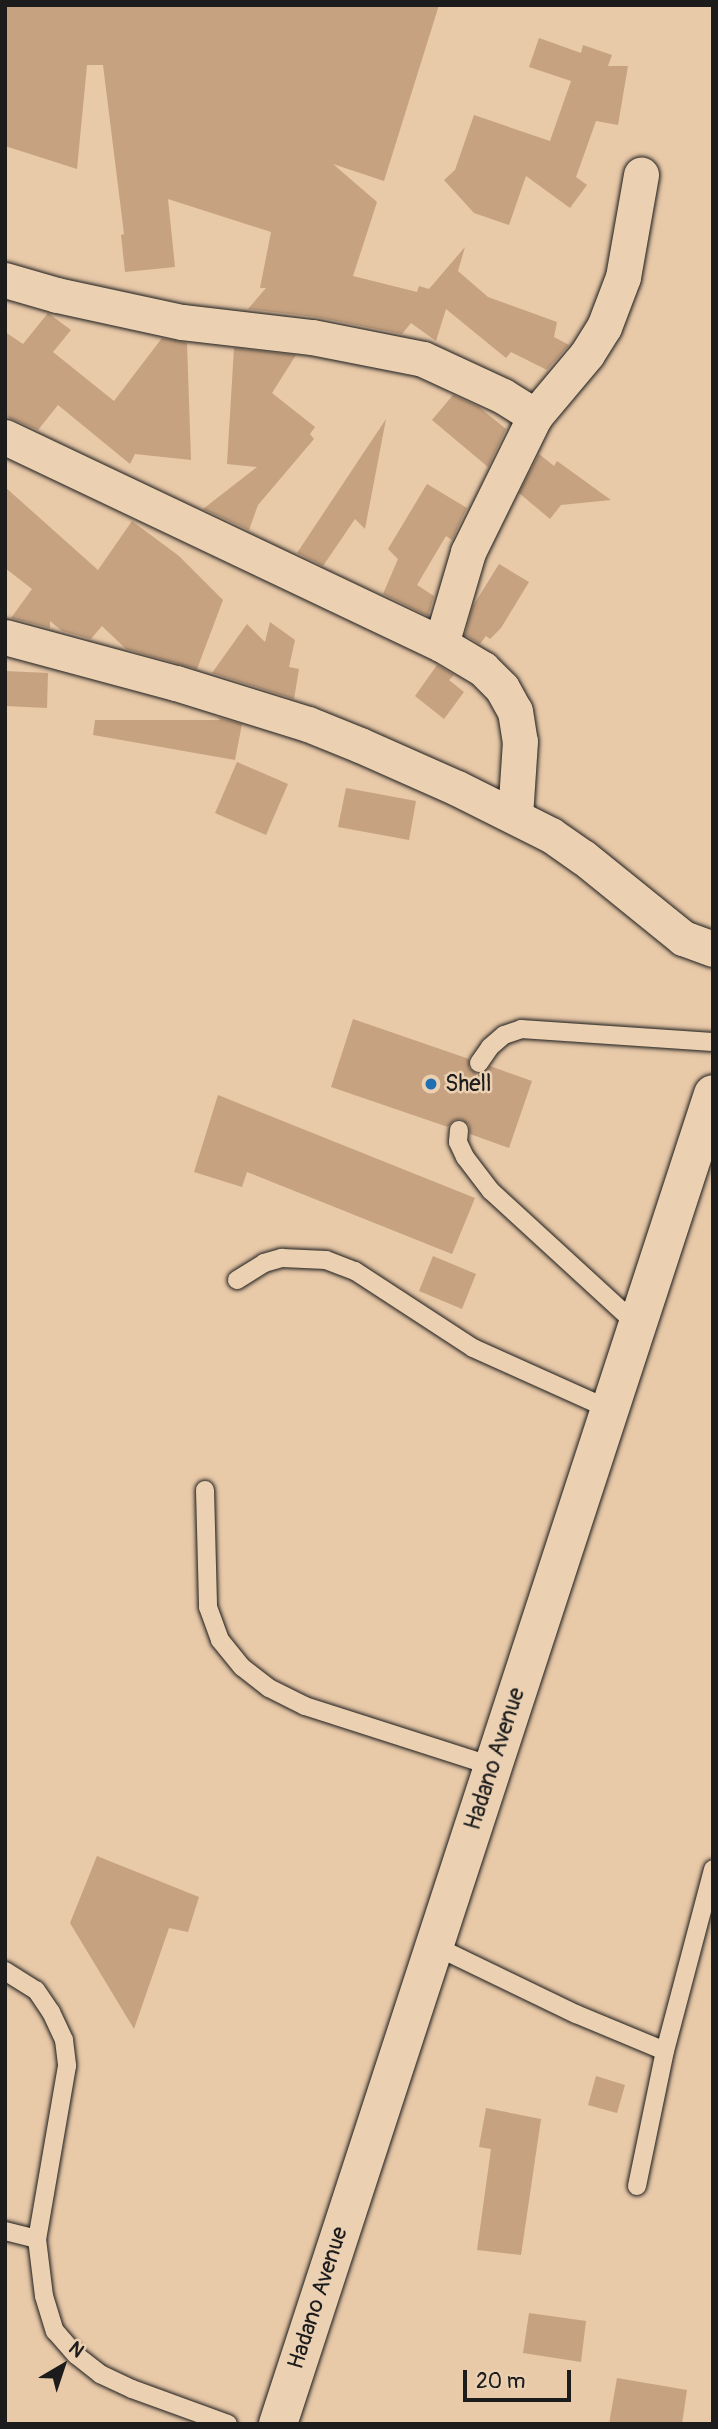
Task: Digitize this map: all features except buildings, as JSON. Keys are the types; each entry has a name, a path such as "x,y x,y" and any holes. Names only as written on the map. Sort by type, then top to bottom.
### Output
{"main road":[{"name":"Hadano Avenue","path":"278,2424 713,1094"}],"street":[{"path":"441,644 468,552 535,416 587,354 604,327 623,276 641,175"},
{"path":"5,280 115,309 182,322 312,337 423,359 503,396 535,416"},
{"path":"5,437 441,644 483,669 502,688 515,711 520,741 514,816"},
{"path":"5,637 176,682 308,724 514,816 583,857 683,938 713,949"}],"lane":[{"path":"479,1062 490,1046 504,1035 521,1029 713,1042"},
{"path":"459,1130 458,1142 465,1157 491,1191 637,1325"},
{"path":"237,1280 264,1263 282,1258 326,1261 355,1271 473,1349 609,1409"},
{"path":"205,1490 208,1606 220,1640 242,1667 269,1688 305,1706 492,1766"},
{"path":"637,2186 665,2051 713,1868"},
{"path":"433,1945 576,2014 665,2051"},
{"path":"5,1971 36,1990 51,2012 64,2040 67,2066 37,2239 44,2296 55,2331 76,2355 100,2374 132,2389 228,2424"},
{"path":"5,2231 37,2239"}],"place":[{"name":"Shell","path":"431,1084"}]}
